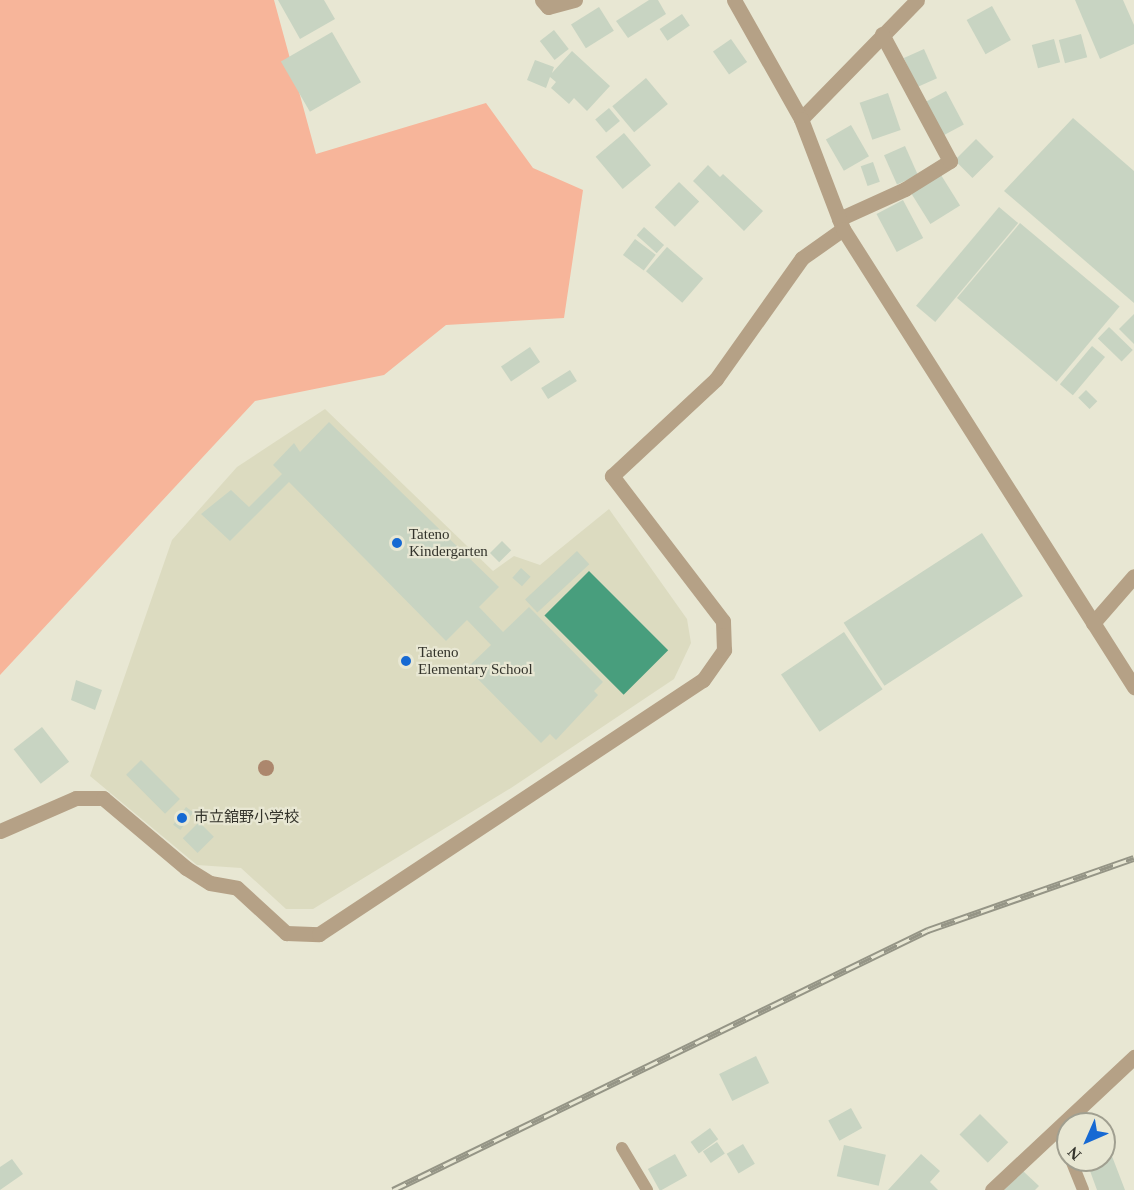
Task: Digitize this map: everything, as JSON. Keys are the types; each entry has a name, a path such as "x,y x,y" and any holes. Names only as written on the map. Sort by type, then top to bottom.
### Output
{"street":[{"path":"542,0 548,7 575,0"},
{"path":"734,0 801,119 841,224 1134,687"},
{"path":"801,119 917,0"},
{"path":"0,831 76,798 103,798 186,868 210,883 237,888 286,933 319,934 703,680 724,650 723,621 612,476 716,379 802,258 841,224 950,161 882,34"},
{"path":"1093,623 1134,576"},
{"path":"1077,1112 1134,1057"},
{"path":"992,1190 1056,1132"}],"lane":[{"path":"622,1148 646,1190"},
{"path":"1076,1172 1083,1190"}],"shaded area":[{"path":"0,0 274,0 316,154 486,103 533,168 583,190 564,318 446,325 384,375 255,401 0,675"},
{"name":"Tateno Elementary School","path":"325,409 493,571 514,556 540,565 609,509 687,619 691,643 674,679 511,788 313,909 286,909 241,868 197,865 90,776 172,540 237,467"},
{"path":"589,571 668,650 624,695 544,616"}],"building":[{"path":"278,0 324,0 335,19 300,39"},
{"path":"649,0 658,0 666,14 628,38 616,21"},
{"path":"1075,0 1123,0 1134,25 1134,44 1100,59"},
{"path":"992,6 1011,40 986,54 967,20"},
{"path":"599,7 614,31 586,48 571,24"},
{"path":"682,14 690,26 667,41 660,29"},
{"path":"554,30 569,49 555,60 540,41"},
{"path":"332,32 361,82 310,112 281,62"},
{"path":"1081,34 1087,57 1065,63 1059,40"},
{"path":"731,39 747,62 729,75 713,52"},
{"path":"1054,39 1060,62 1038,68 1032,45"},
{"path":"924,49 937,78 917,87 904,58"},
{"path":"572,51 610,86 587,111 574,98 569,104 551,88 556,82 550,77 546,88 527,80 535,60 554,67 552,73"},
{"path":"646,78 668,104 634,132 612,106"},
{"path":"946,91 964,125 941,137 923,103"},
{"path":"888,93 901,130 872,140 860,103"},
{"path":"609,108 620,121 606,133 595,120"},
{"path":"1073,118 1134,171 1134,303 1004,191"},
{"path":"851,125 869,156 844,171 826,140"},
{"path":"624,133 651,165 623,189 596,157"},
{"path":"976,139 994,157 972,178 955,160"},
{"path":"905,146 918,175 897,185 884,155"},
{"path":"873,162 880,182 868,186 861,166"},
{"path":"708,165 720,177 723,174 763,211 744,231 693,181"},
{"path":"941,175 960,206 930,224 911,194"},
{"path":"679,182 699,201 675,227 655,207"},
{"path":"903,200 923,238 897,252 877,214"},
{"path":"999,207 1018,223 935,322 916,306"},
{"path":"1020,223 1120,307 1057,382 957,298"},
{"path":"644,227 664,245 657,253 637,235"},
{"path":"635,239 656,255 644,271 623,255"},
{"path":"667,247 703,278 682,303 646,271"},
{"path":"1134,314 1134,344 1119,329"},
{"path":"1109,327 1133,350 1122,361 1098,339"},
{"path":"1092,346 1105,357 1073,395 1060,384"},
{"path":"530,347 540,362 511,381 501,367"},
{"path":"570,370 577,381 548,399 541,388"},
{"path":"1086,390 1097,401 1090,409 1078,398"},
{"path":"329,422 499,587 479,607 503,632 529,607 603,682 594,691 598,695 556,740 550,734 541,743 467,668 491,645 467,620 446,641 289,482 230,541 201,514 231,490 249,507 282,474 273,465 294,443 300,452"},
{"path":"982,533 1023,596 884,686 844,623"},
{"path":"502,541 511,550 499,562 490,553"},
{"path":"577,551 589,564 537,613 525,599"},
{"path":"521,568 531,577 522,586 512,578"},
{"path":"844,632 883,689 820,732 781,674"},
{"path":"76,680 102,690 95,710 71,700"},
{"path":"42,727 69,762 41,784 14,749"},
{"path":"141,760 180,799 165,814 126,775"},
{"name":"市立舘野小学校","path":"186,807 193,812 180,830 173,825"},
{"path":"199,822 214,837 198,853 183,838"},
{"path":"756,1056 769,1083 732,1101 719,1074"},
{"path":"851,1108 862,1128 839,1141 828,1121"},
{"path":"980,1114 1008,1142 988,1163 959,1135"},
{"path":"710,1128 718,1139 699,1153 691,1142"},
{"path":"717,1142 725,1154 711,1163 703,1152"},
{"path":"743,1144 755,1164 739,1174 727,1154"},
{"path":"844,1145 886,1155 879,1186 837,1176"},
{"path":"675,1154 687,1176 660,1190 648,1169"},
{"path":"921,1154 940,1171 930,1182 938,1190 888,1190"},
{"path":"12,1159 23,1174 0,1190 0,1167"},
{"path":"1116,1167 1125,1190 1097,1190 1090,1172 1116,1172"},
{"path":"1023,1171 1039,1186 1035,1190 1004,1190"}],"railway":[{"path":"393,1190 928,930 1134,858"}],"place":[{"name":"Tateno Kindergarten","path":"397,543"},
{"name":"Tateno Elementary School","path":"406,661"},
{"name":"市立舘野小学校","path":"182,818"}]}
